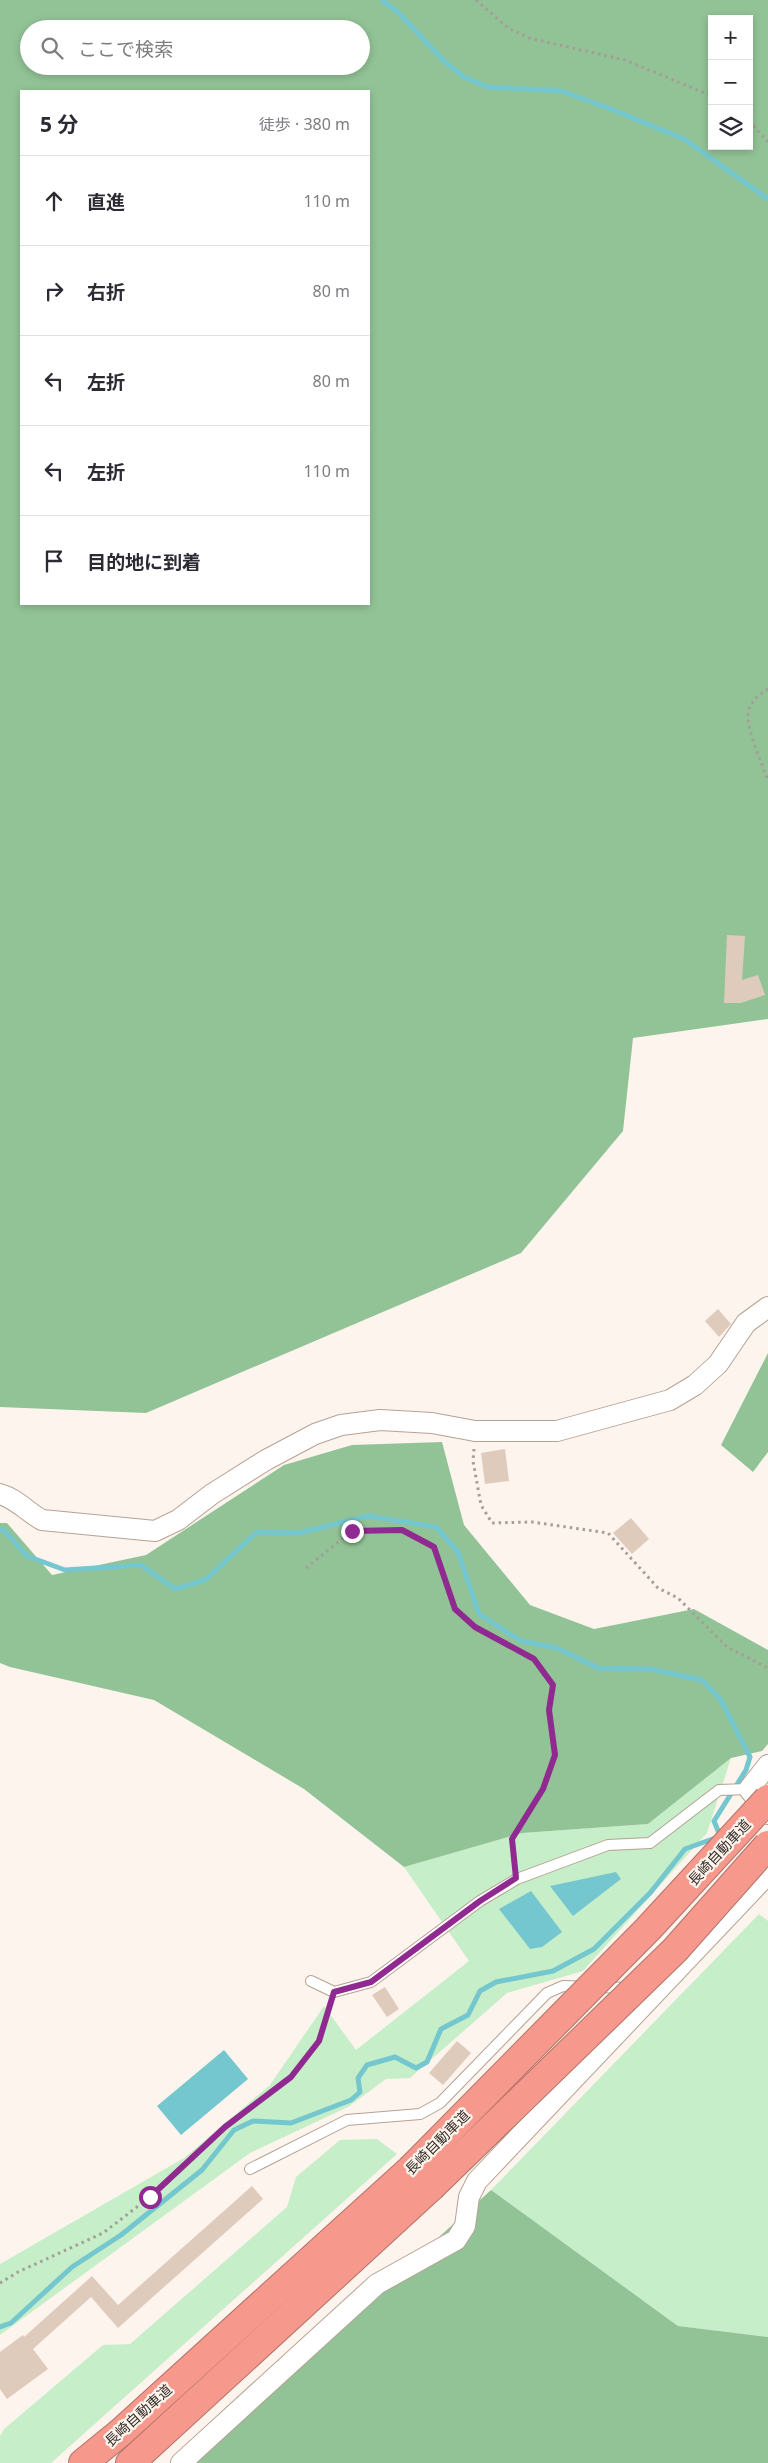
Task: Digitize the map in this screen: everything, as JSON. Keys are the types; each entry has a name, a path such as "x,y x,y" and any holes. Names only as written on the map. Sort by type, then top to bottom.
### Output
{"highway":[{"name":"長崎自動車道","path":"83,2463 128,2425 411,2169 648,1929 759,1794"},
{"name":"長崎自動車道","path":"130,2463 432,2187 675,1950 768,1845"}],"street":[{"path":"0,1494 13,1498 29,1513 42,1520 155,1531 178,1520 212,1494 266,1460 315,1434 341,1425 380,1420 432,1423 475,1431 557,1431 670,1400 695,1385 718,1364 746,1323 768,1307"},
{"path":"768,1765 759,1794 768,1814"},
{"path":"181,2463 377,2284 456,2240 465,2226 469,2197 477,2181 762,1881"}],"lane":[{"path":"311,1980 334,1992 371,1982 480,1901 516,1878 608,1845 650,1843 719,1790 759,1794"},
{"path":"250,2169 347,2120 420,2114 440,2103 547,1993 563,1986 661,1989"}],"path":[{"path":"476,0 508,28 529,38 626,60 708,94"},
{"path":"753,126 768,142"},
{"path":"768,689 756,697 748,710 750,727 768,781"},
{"path":"475,1431 473,1461 481,1505 492,1523 532,1522 608,1533 658,1588 678,1598 727,1647 768,1668"},
{"path":"306,1568 352,1531 402,1530 434,1547 455,1609 475,1627 534,1659 553,1685 549,1710 555,1755 543,1789 512,1839 516,1878"},
{"path":"0,2283 18,2272 103,2233 150,2197 225,2127 291,2077 319,2041 334,1992"}],"green space":[{"path":"0,0 768,0 768,1019 633,1038 623,1131 521,1253 146,1413 0,1407"},
{"path":"768,1353 768,1452 753,1472 721,1445"},
{"path":"442,1442 464,1525 530,1605 594,1629 694,1609 768,1650 768,1744 762,1751 731,1758 648,1824 522,1833 404,1867 304,1789 154,1700 10,1667 0,1663 0,1523 7,1523 52,1575 146,1555 284,1465 352,1445"},
{"path":"731,1758 707,1833 583,1971 507,1993 410,2078 386,2079 348,2107 250,2153 0,2335 0,2264 184,2158 270,2085 324,2006 356,2050 469,1961 404,1867 522,1833 648,1824"},
{"path":"759,1914 768,1921 768,2337 678,2326 491,2190"},
{"path":"377,2139 397,2154 51,2463 0,2463 0,2436 4,2429 103,2345 130,2344 287,2207 296,2177 340,2140"},
{"path":"491,2190 678,2326 768,2337 768,2463 189,2463"}],"water":[{"path":"616,1872 621,1879 573,1916 550,1886"},
{"path":"531,1891 562,1932 542,1947 530,1949 499,1909"},
{"path":"224,2050 248,2079 181,2135 157,2106"}],"building":[{"path":"727,935 745,936 742,980 758,975 765,995 741,1003 724,1003"},
{"path":"718,1309 731,1324 719,1337 705,1321"},
{"path":"505,1449 509,1481 485,1484 481,1453"},
{"path":"631,1518 649,1539 632,1554 613,1533"},
{"path":"385,1987 399,2009 387,2017 372,1995"},
{"path":"457,2041 471,2053 443,2085 429,2073"},
{"path":"252,2186 263,2199 118,2328 91,2297 33,2349 48,2369 7,2399 0,2389 0,2352 23,2335 24,2337 92,2276 118,2305"}],"waterway":[{"path":"382,0 399,13 444,61 464,77 488,87 562,91 611,109 684,139 768,199"},
{"path":"0,1530 4,1530 27,1556 65,1570 141,1565 175,1589 205,1580 257,1532 299,1533 368,1516 436,1527 458,1552 479,1614 521,1641 557,1648 598,1668 650,1669 702,1680 721,1700 750,1757 746,1770 714,1821 721,1838"},
{"path":"0,2327 11,2323 72,2267 121,2235 202,2170 234,2130 253,2121 291,2123 351,2100 360,2092 358,2078 367,2065 395,2057 416,2068 427,2062 441,2029 468,2015 480,1991 496,1982 553,1971 594,1949 650,1893 685,1849 718,1837"}],"route":[{"path":"150,2197 225,2127 291,2077 319,2041 334,1992 371,1982 480,1901 516,1878 512,1839 543,1789 555,1755 549,1710 553,1685 534,1659 475,1627 455,1609 434,1547 402,1530 352,1531"}]}
